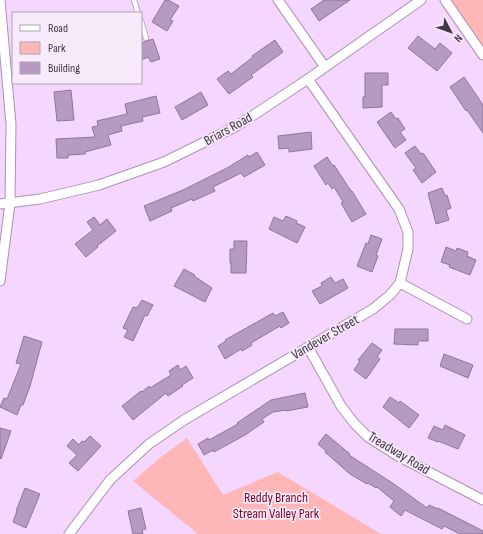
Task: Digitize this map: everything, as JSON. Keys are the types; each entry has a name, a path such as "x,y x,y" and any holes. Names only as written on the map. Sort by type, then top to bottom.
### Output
{"street":[{"path":"0,0 11,124 10,203 0,281"},
{"path":"278,0 325,67"},
{"name":"Briars Road","path":"0,204 40,199 99,185 164,162 237,126 308,79 421,0"},
{"path":"445,0 483,54"},
{"name":"Vandever Street","path":"70,534 110,480 150,444 184,420 373,309 390,295 400,283 408,250 408,232 399,209 308,79"},
{"path":"400,283 467,319"},
{"name":"Treadway Road","path":"308,347 341,406 354,423 368,437 398,456 483,500"}],"lane":[{"path":"134,0 138,12"},
{"path":"142,24 146,38"}],"green space":[{"path":"445,0 483,0 483,55"},
{"name":"Reddy Branch Stream Valley Park","path":"187,438 223,495 278,472 381,534 198,534 133,481 161,457"}],"building":[{"path":"165,0 179,6 170,20 173,21 167,31 152,22"},
{"path":"324,0 350,0 319,21 311,9"},
{"path":"418,36 435,49 440,43 452,53 437,71 408,48"},
{"path":"153,39 160,59 151,62 148,57 142,60 142,43"},
{"path":"275,40 283,52 251,75 253,77 229,94 217,79 228,71 231,74 253,57 252,56"},
{"path":"365,73 388,73 388,85 382,85 382,107 363,108 363,97 365,97"},
{"path":"464,77 483,105 483,133 450,87"},
{"path":"71,90 74,120 57,121 54,92"},
{"path":"201,92 208,105 182,120 175,107"},
{"path":"156,96 160,113 142,117 143,121 121,126 122,131 108,135 111,145 85,152 85,154 68,155 68,158 57,158 56,139 95,137 92,127 98,126 97,121 127,114 125,104"},
{"path":"391,112 396,119 398,118 405,129 400,132 406,140 395,148 377,122"},
{"path":"311,132 312,149 289,152 289,148 279,149 278,136"},
{"path":"415,146 421,154 423,153 436,172 422,183 413,170 416,168 405,153"},
{"path":"257,152 265,165 244,177 241,173 213,187 215,191 193,201 192,199 171,208 172,211 150,221 144,206 183,190 227,168 248,155 249,157"},
{"path":"327,157 352,191 366,214 352,222 334,187 332,189 328,183 326,185 314,166"},
{"path":"442,188 445,196 447,195 451,208 446,210 449,220 436,224 428,193"},
{"path":"286,216 305,227 297,243 269,229 274,217 283,221"},
{"path":"94,217 100,225 107,219 116,231 86,257 75,244 93,230 87,222"},
{"path":"371,235 382,239 372,272 357,266 366,243 368,244"},
{"path":"234,241 247,241 246,273 231,273 230,249 234,249"},
{"path":"446,247 456,251 457,248 468,252 467,256 476,260 470,275 449,267 450,265 441,262"},
{"path":"184,269 195,275 194,276 212,288 205,302 174,286"},
{"path":"331,277 335,283 343,279 348,288 320,304 312,291 322,286 321,283"},
{"path":"142,300 153,305 147,316 145,315 133,341 124,337 128,330 123,328 133,307 137,308"},
{"path":"283,312 289,323 281,328 280,326 251,343 252,345 242,351 241,349 225,359 218,346 226,341 225,340 273,313 275,316"},
{"path":"395,329 428,329 428,341 418,341 418,345 394,344"},
{"path":"24,336 42,342 30,386 23,405 21,405 17,415 0,407 4,398 7,399 21,364 16,363"},
{"path":"372,343 382,350 377,357 380,359 366,379 354,370 360,361 358,360"},
{"path":"444,354 473,365 468,378 440,366"},
{"path":"178,365 180,370 186,366 193,378 168,396 166,393 133,420 122,406 141,391 142,392 149,386 150,388 171,375 169,371"},
{"path":"305,393 308,407 273,412 262,419 264,422 245,435 214,452 213,450 204,455 198,444 208,438 209,440 238,424 237,423 271,400"},
{"path":"390,397 399,403 400,401 419,415 409,428 383,407"},
{"path":"445,425 465,435 458,449 428,438 434,426 443,430"},
{"path":"0,428 11,431 1,459 0,458"},
{"path":"326,434 350,454 349,455 394,484 427,508 429,505 438,508 483,531 483,534 460,534 444,526 442,529 405,510 401,516 390,507 394,501 377,487 376,488 368,483 367,484 350,474 325,452 326,451 318,444"},
{"path":"90,436 101,446 78,471 69,463 77,455 67,446 73,439 79,445"},
{"path":"25,488 40,494 26,528 13,522"},
{"path":"141,508 146,529 142,530 143,534 133,534 128,511"}]}
